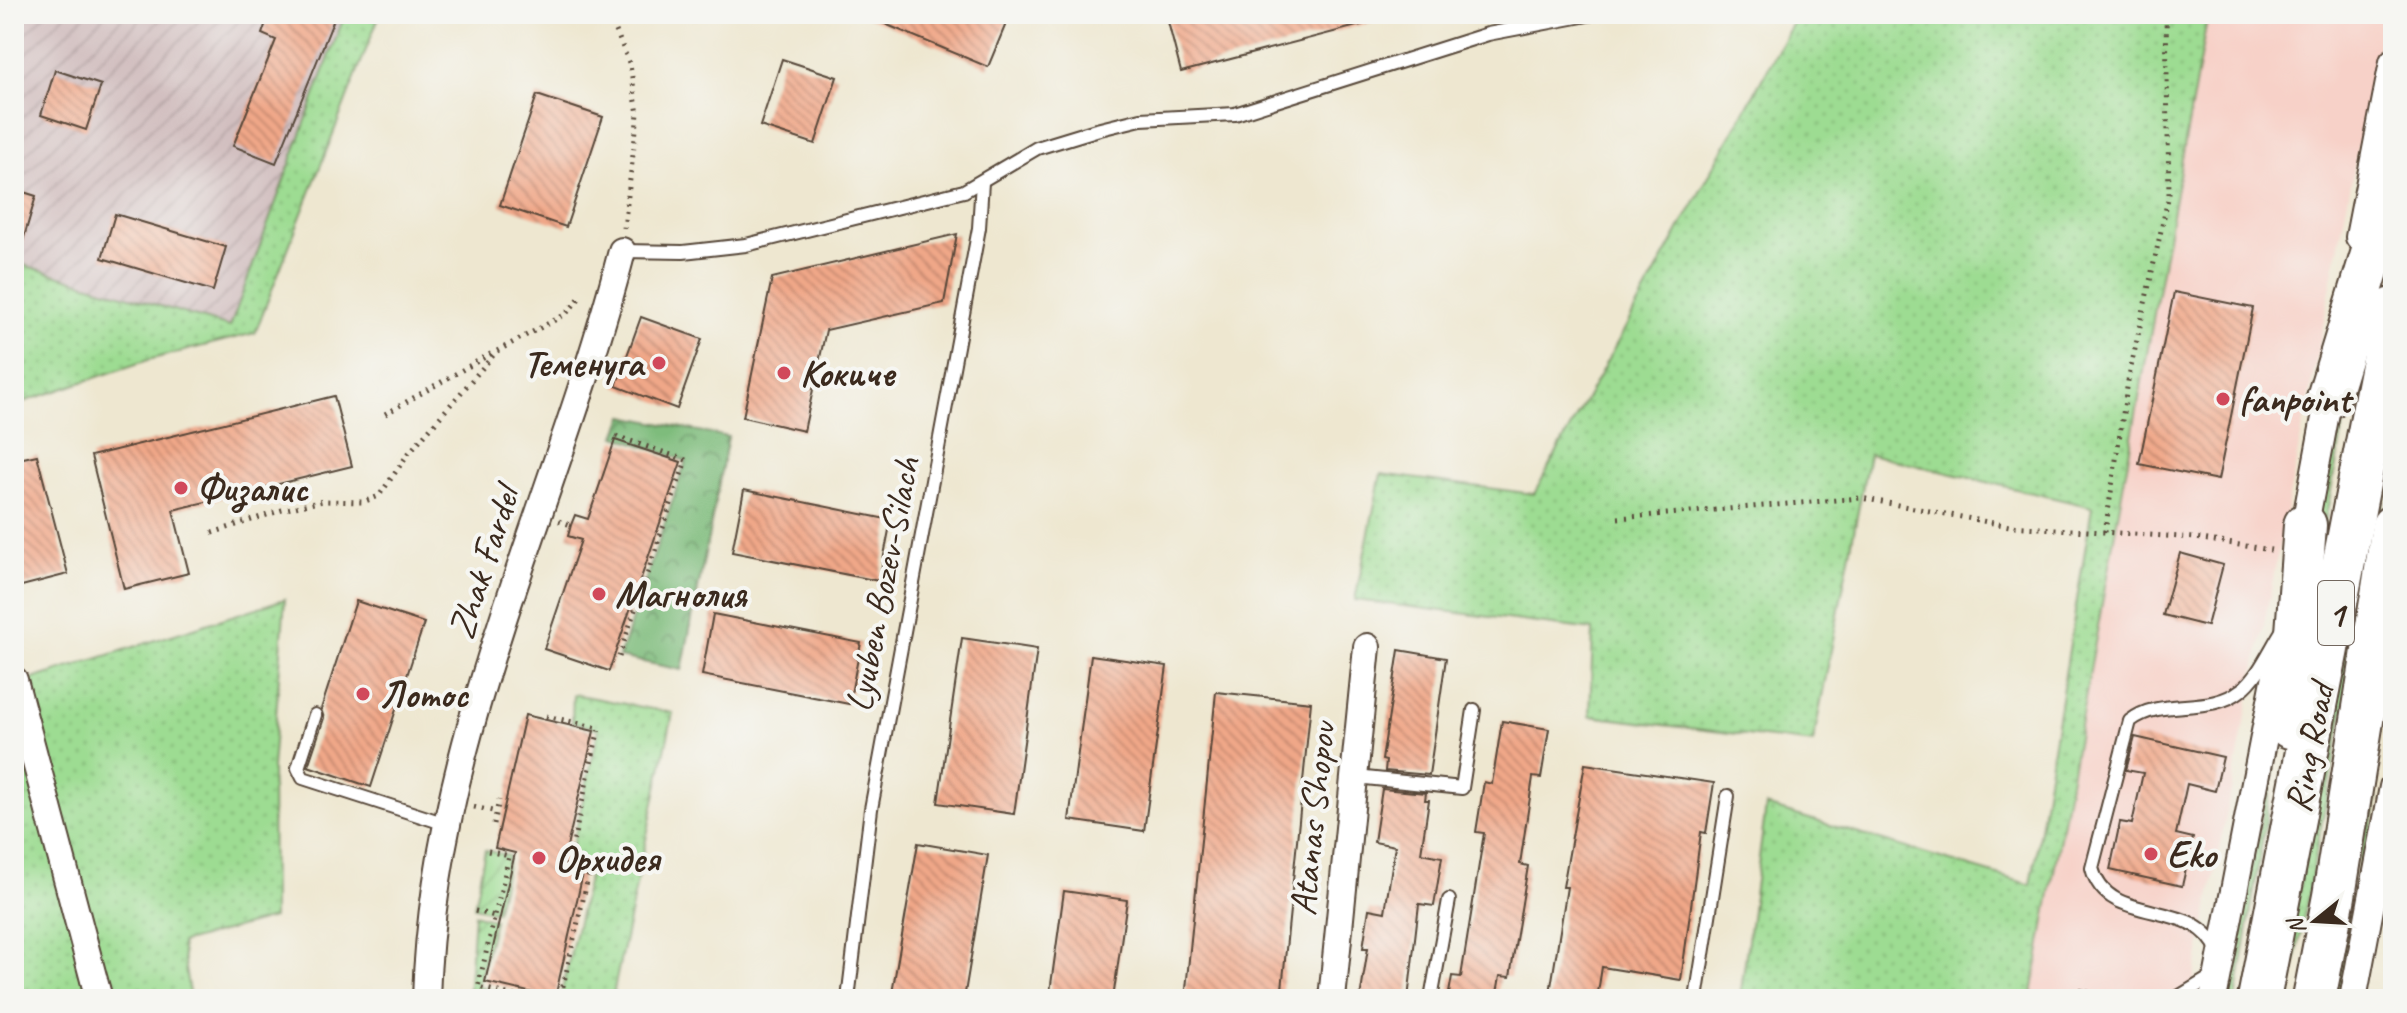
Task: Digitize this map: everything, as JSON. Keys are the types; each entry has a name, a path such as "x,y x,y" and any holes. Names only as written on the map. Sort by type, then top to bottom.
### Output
{"highway":[{"path":"2328,398 2393,186"},
{"name":"Ring Road","path":"2259,999 2393,309"},
{"name":"Ring Road","path":"2314,999 2334,896 2393,526"},
{"path":"2275,916 2302,540"},
{"path":"2334,896 2393,700"}],"street":[{"path":"2213,999 2393,62"},
{"name":"Zhak Fardel","path":"426,999 432,910 461,753 603,325 622,251"},
{"name":"Atanas Shopov","path":"1332,999 1367,647"},
{"path":"14,680 99,999"},
{"path":"2353,999 2393,787"}],"lane":[{"path":"622,251 683,252 746,245 948,196 982,182 1037,148 1096,130 1141,119 1235,114 1488,34 1593,14"},
{"name":"Lyuben Bozev-Silach","path":"848,999 871,809 977,244 982,182"},
{"path":"2175,999 2220,965 2213,938 2200,925 2111,899 2096,884 2092,868 2130,721 2143,710 2224,701 2244,689 2285,626"},
{"path":"1356,777 1462,788 1474,710"},
{"path":"315,715 298,768 303,778 446,824"},
{"path":"1696,999 1728,796"},
{"path":"1431,999 1449,900"},
{"path":"2069,999 2079,996 2095,999"}],"path":[{"path":"2105,532 2128,381 2169,194 2166,14"},
{"path":"616,31 636,90 638,114 622,251"},
{"path":"385,414 566,314 584,293"},
{"path":"212,533 282,510 323,501 363,502 379,496 408,454 497,351"},
{"path":"616,436 686,460 619,657"},
{"path":"1618,518 1861,498 2009,526 2196,538 2302,540"},
{"path":"546,716 599,728 569,861 591,865 560,999"},
{"path":"494,824 500,804"},
{"path":"488,851 509,856 478,987 528,999"},
{"path":"475,911 497,915"}],"shaded area":[{"path":"14,14 345,14 230,328 14,262"},
{"path":"2208,14 2382,14 2382,26 2190,999 2031,999"}],"green space":[{"path":"345,14 380,14 255,333 148,360 14,405 14,262 230,327"},
{"path":"1811,14 2208,14 2031,999 1740,999 1766,806 2031,885 2092,507 1869,454 1813,743 1590,716 1593,630 1355,600 1381,474 1534,494 1795,19"},
{"path":"2360,340 2305,626 2317,517 2340,410"},
{"path":"2393,398 2393,452 2288,999 2278,999"},
{"path":"624,416 728,437 682,670 619,657 686,461 616,436"},
{"path":"285,599 272,768 273,918 181,943 190,999 14,999 14,677 17,684"},
{"path":"573,694 673,713 612,999 560,999 591,866 569,861 599,729 572,722"},
{"path":"2271,768 2274,769 2236,999 2227,999"},
{"path":"2377,797 2340,999 2331,999 2365,835"},
{"path":"485,850 509,856 496,912 474,907"},
{"path":"474,914 494,920 478,987 528,999 468,999"}],"building":[{"path":"269,14 336,14 276,163 233,146 276,40 262,34"},
{"path":"861,14 1010,14 988,67"},
{"path":"1166,14 1376,14 1376,21 1181,72"},
{"path":"782,59 837,77 815,144 760,126"},
{"path":"55,70 101,85 86,130 41,115"},
{"path":"537,95 603,117 566,227 500,205"},
{"path":"14,189 36,196 20,251 14,250"},
{"path":"115,214 226,247 213,291 102,258"},
{"name":"Кокиче","path":"957,234 944,303 826,330 804,431 743,417 772,278"},
{"path":"2174,292 2253,308 2218,480 2139,464"},
{"name":"Теменуга","path":"641,317 702,339 677,409 616,386"},
{"name":"Физалис","path":"334,396 352,466 173,510 189,573 124,589 91,456"},
{"name":"Магнолия","path":"615,440 681,462 609,671 544,649 581,540 568,536 571,525 575,515 588,519"},
{"path":"37,455 68,574 14,588 14,460"},
{"path":"744,490 891,520 879,581 732,552"},
{"path":"2180,553 2223,565 2207,626 2163,615"},
{"name":"Лотос","path":"356,601 424,623 371,787 308,766 324,718 321,709"},
{"path":"713,614 861,643 849,704 702,675"},
{"path":"962,638 1037,649 1014,814 938,803"},
{"path":"1399,650 1446,658 1429,775 1385,771 1386,761 1382,760"},
{"path":"1091,655 1167,666 1144,831 1069,820"},
{"path":"1216,692 1311,702 1281,999 1185,999"},
{"name":"Орхидея","path":"525,715 594,731 563,864 584,869 555,998 485,982 515,853 495,848"},
{"path":"1502,721 1549,729 1541,778 1533,777 1520,864 1528,866 1510,977 1500,976 1496,999 1448,999 1452,976 1461,977 1484,833 1476,832 1484,782 1492,784"},
{"path":"2135,737 2223,757 2215,791 2187,784 2176,834 2193,838 2182,886 2110,870 2120,822 2132,824 2143,773 2126,770"},
{"path":"1585,764 1714,783 1706,833 1701,832 1681,980 1602,967 1597,999 1549,999 1567,887 1563,887"},
{"path":"1382,789 1426,793 1425,800 1429,800 1421,853 1442,857 1434,906 1419,904 1408,999 1360,999 1368,948 1363,948 1369,909 1385,912 1395,846 1374,842"},
{"path":"918,843 988,855 964,999 891,999"},
{"path":"1064,891 1127,900 1113,999 1049,999"}],"place":[{"name":"Теменуга","path":"659,363"},
{"name":"Кокиче","path":"784,373"},
{"name":"fanpoint","path":"2223,399"},
{"name":"Физалис","path":"181,488"},
{"name":"Магнолия","path":"599,594"},
{"name":"Лотос","path":"363,694"},
{"name":"Eko","path":"2151,854"},
{"name":"Орхидея","path":"539,858"}]}
